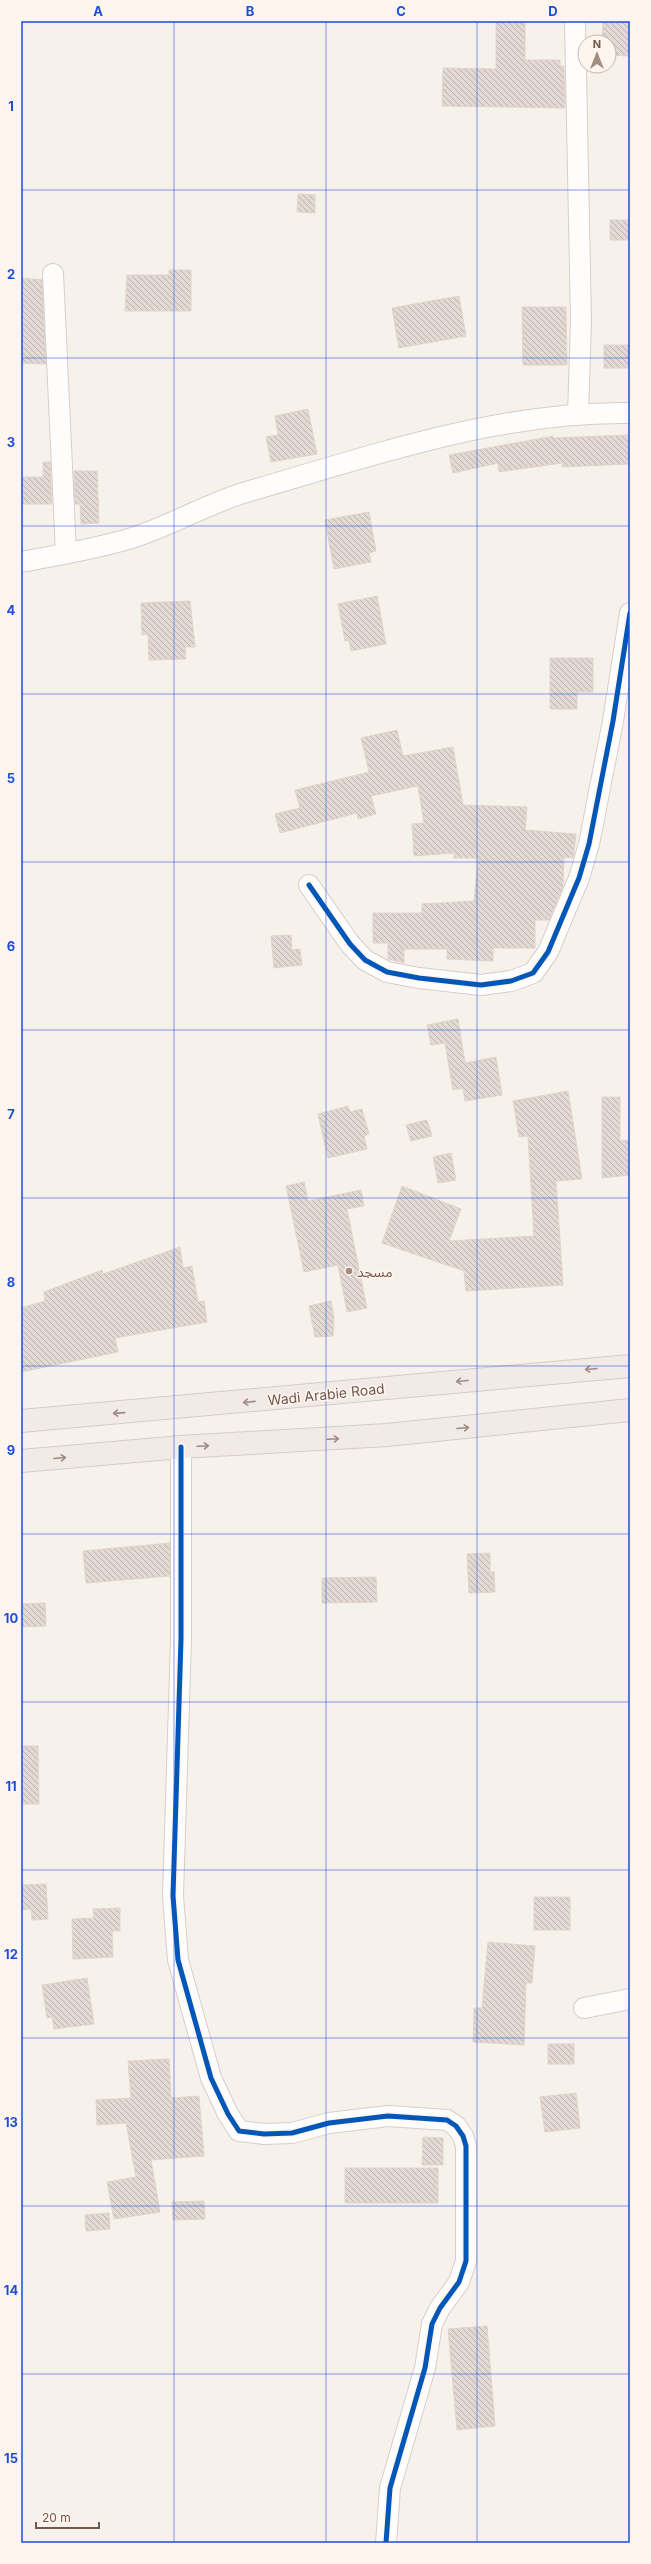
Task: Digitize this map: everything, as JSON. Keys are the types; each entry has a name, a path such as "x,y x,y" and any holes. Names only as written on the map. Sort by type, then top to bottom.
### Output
{"highway":[{"name":"Wadi Arabie Road","path":"21,1421 630,1366"},
{"path":"21,1461 180,1447 387,1435 630,1410"}],"street":[{"path":"575,21 581,321 578,414"},
{"path":"53,274 66,553"},
{"path":"21,562 134,538 214,503 336,466 466,432 530,420 578,414 630,414"},
{"path":"309,885 350,944 365,960 387,972 419,978 481,985 511,981 533,973 548,952 580,878 589,844 613,721 630,613"},
{"path":"180,1447 180,1639 172,1896 178,1960 211,2078 228,2114 239,2131 264,2134 292,2133 329,2123 388,2116 447,2120 456,2126 466,2146 466,2261 459,2282 440,2308 432,2324 424,2368 390,2488 386,2543"},
{"path":"584,2008 630,1999"}],"building":[{"path":"496,21 525,21 525,60 560,60 560,66 564,66 565,108 442,106 443,68 496,69"},
{"path":"603,21 630,21 630,56 617,55 617,34 602,34"},
{"path":"298,194 315,195 315,213 297,212"},
{"path":"610,220 630,220 630,240 610,240"},
{"path":"169,270 191,270 191,311 125,311 127,275 169,275"},
{"path":"21,278 42,280 46,364 21,363"},
{"path":"459,296 466,336 399,348 392,308"},
{"path":"522,307 566,307 567,365 523,365"},
{"path":"604,345 630,345 630,368 604,368"},
{"path":"308,409 317,454 271,462 266,437 278,435 275,416"},
{"path":"630,435 630,464 562,467 562,463 499,472 498,463 453,473 449,455 553,436 553,438"},
{"path":"43,462 50,462 52,504 21,504 21,477 43,477"},
{"path":"74,471 97,471 99,523 81,524 80,504 75,504"},
{"path":"369,512 376,551 369,553 371,562 334,569 325,520"},
{"path":"377,596 386,644 351,651 349,640 345,641 338,604"},
{"path":"190,601 195,647 185,647 186,659 149,660 148,634 142,635 141,603"},
{"path":"550,658 593,658 593,692 577,692 577,709 550,709"},
{"path":"397,730 403,756 453,747 463,805 527,807 525,830 576,834 573,858 564,857 563,887 549,920 535,920 535,948 493,948 493,961 447,959 447,949 404,949 404,963 388,959 388,943 373,943 373,913 422,913 422,904 474,901 478,858 454,858 454,853 414,856 412,824 424,823 418,786 371,796 376,814 358,819 357,813 280,833 275,814 300,808 295,790 369,772 361,738"},
{"path":"291,935 292,950 300,949 302,965 274,968 271,936"},
{"path":"458,1019 465,1063 496,1057 502,1095 465,1101 463,1088 453,1090 445,1043 431,1045 427,1025"},
{"path":"568,1091 582,1179 556,1181 563,1285 466,1291 464,1271 382,1243 402,1186 461,1209 449,1241 534,1236 528,1136 519,1137 513,1101"},
{"path":"602,1097 620,1097 620,1141 630,1140 630,1175 602,1178"},
{"path":"348,1106 350,1112 362,1109 369,1134 364,1136 367,1149 328,1158 318,1114"},
{"path":"427,1120 432,1136 411,1141 406,1125"},
{"path":"451,1153 456,1180 438,1183 433,1157"},
{"path":"304,1182 308,1201 361,1190 364,1206 347,1209 367,1308 347,1312 338,1265 304,1272 286,1186"},
{"path":"180,1247 183,1268 192,1266 198,1302 204,1301 207,1322 115,1338 118,1352 21,1372 21,1308 45,1301 44,1292 102,1270 103,1274"},
{"path":"331,1301 334,1317 333,1336 315,1337 309,1306"},
{"path":"170,1543 170,1576 86,1583 83,1551"},
{"path":"490,1553 490,1572 494,1572 495,1592 469,1593 467,1554"},
{"path":"376,1577 377,1602 322,1603 322,1578"},
{"path":"45,1603 46,1626 21,1627 21,1604"},
{"path":"21,1746 38,1746 39,1804 21,1804"},
{"path":"46,1884 48,1919 32,1920 31,1909 21,1910 21,1885"},
{"path":"534,1897 570,1897 570,1930 534,1930"},
{"path":"120,1908 120,1931 112,1931 113,1957 73,1959 72,1919 94,1918 93,1909"},
{"path":"488,1942 535,1946 532,1983 526,1983 524,2045 473,2042 474,2008 482,2008"},
{"path":"87,1978 94,2024 54,2029 52,2017 47,2018 42,1985"},
{"path":"548,2044 574,2044 574,2064 548,2064"},
{"path":"169,2059 171,2098 199,2096 204,2156 151,2160 160,2212 114,2219 107,2182 136,2177 126,2123 97,2125 96,2100 131,2098 128,2061"},
{"path":"576,2093 580,2128 545,2132 540,2097"},
{"path":"423,2137 443,2138 443,2165 422,2165"},
{"path":"345,2168 438,2168 438,2203 345,2203"},
{"path":"204,2201 205,2219 173,2220 172,2202"},
{"path":"109,2213 110,2229 86,2231 85,2215"},
{"path":"487,2326 495,2426 457,2430 448,2329"}],"cycle path":[{"path":"309,885 350,944 365,960 387,972 419,978 481,985 511,981 533,973 548,952 579,878 589,844 613,721 630,613"},
{"path":"181,1447 181,1639 173,1896 178,1960 211,2078 228,2114 239,2131 264,2134 292,2133 329,2123 388,2116 447,2120 456,2126 463,2136 466,2146 466,2261 459,2282 440,2308 432,2324 425,2368 390,2488 386,2543"}],"place":[{"name":"مسجد","path":"349,1271"}]}
